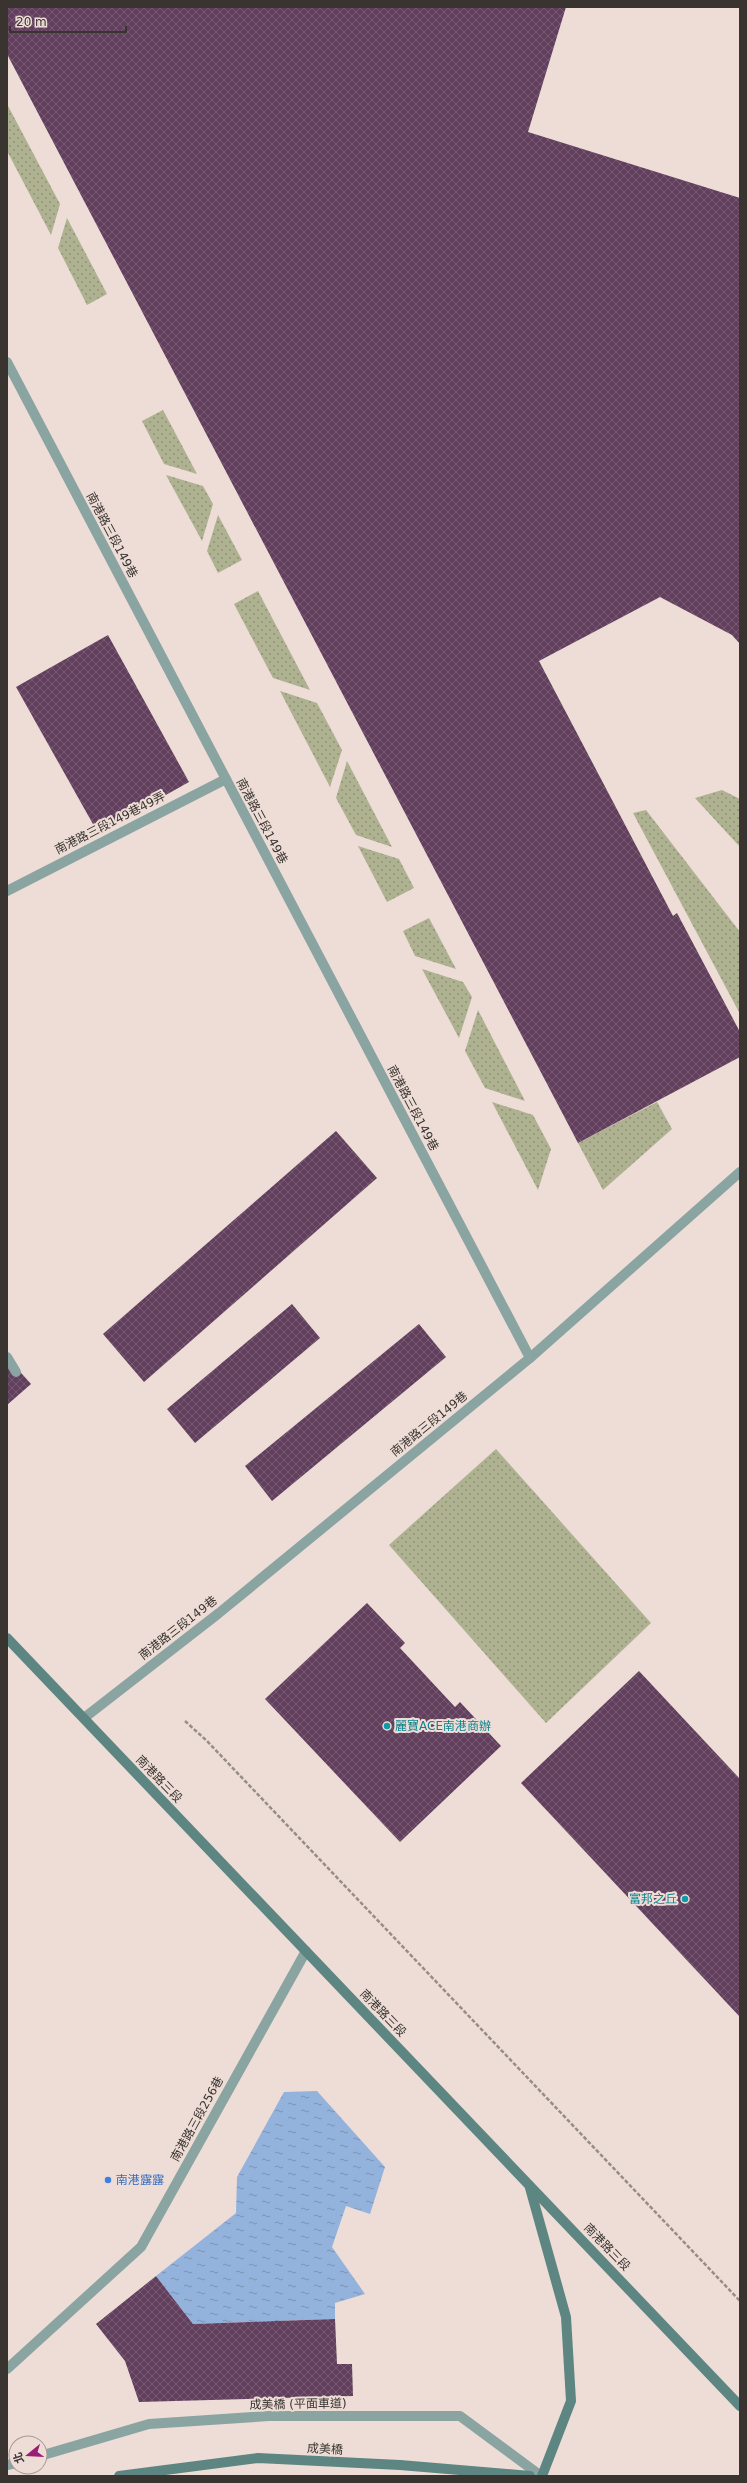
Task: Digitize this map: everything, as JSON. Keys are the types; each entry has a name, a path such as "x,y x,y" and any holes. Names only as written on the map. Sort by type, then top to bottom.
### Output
{"main road":[{"name":"南港路三段","path":"7,1638 740,2406"},
{"path":"530,2186 566,2317 570,2400 542,2476"},
{"name":"成美橋","path":"119,2476 258,2458 400,2465 530,2476"}],"street":[{"name":"南港路三段149巷","path":"7,362 530,1358 219,1613 84,1718"},
{"name":"南港路三段149巷49弄","path":"7,891 226,779"},
{"path":"530,1358 740,1172"},
{"path":"7,1357 16,1372"},
{"name":"南港路三段256巷","path":"7,2369 141,2246 306,1951"},
{"name":"成美橋 (平面車道)","path":"48,2454 149,2424 269,2416 460,2416 542,2476"}],"path":[{"path":"185,1721 208,1741 740,2301"}],"green space":[{"path":"7,104 60,204 51,235 7,151"},
{"path":"67,218 107,294 87,305 58,248"},
{"path":"163,410 197,474 164,464 142,421"},
{"path":"166,475 203,486 213,504 202,541"},
{"path":"218,515 242,560 218,573 207,551"},
{"path":"258,591 310,690 273,678 234,604"},
{"path":"280,691 317,703 342,750 330,787"},
{"path":"347,761 392,847 356,835 336,798"},
{"path":"722,790 740,799 740,847 695,798"},
{"path":"646,810 740,932 740,1014 633,813"},
{"path":"358,846 399,859 414,888 387,902"},
{"path":"429,918 456,969 415,956 403,931"},
{"path":"422,969 463,982 472,997 459,1038"},
{"path":"478,1010 525,1101 485,1088 465,1051"},
{"path":"492,1102 533,1115 551,1149 538,1190"},
{"path":"657,1102 672,1129 603,1190 578,1143"},
{"path":"496,1449 651,1623 546,1723 389,1545"}],"water":[{"path":"317,2091 385,2167 370,2214 346,2206 332,2247 365,2294 335,2303 335,2319 193,2324 156,2276 236,2213 237,2177 284,2092"}],"building":[{"path":"7,7 566,7 528,132 740,198 740,644 732,635 660,597 539,661 673,916 677,913 740,1032 740,1057 578,1143 7,54"},
{"path":"108,635 189,782 98,833 16,687"},
{"path":"336,1131 377,1178 144,1382 103,1334"},
{"path":"292,1304 320,1338 195,1443 167,1409"},
{"path":"419,1324 446,1357 272,1501 245,1466"},
{"path":"7,1357 31,1384 7,1405"},
{"name":"麗寶ACE南港商辦","path":"367,1603 405,1643 400,1648 455,1707 460,1702 501,1746 400,1842 265,1699"},
{"name":"富邦之丘","path":"639,1671 740,1779 740,2017 521,1783"},
{"path":"156,2276 193,2324 335,2319 337,2364 352,2364 353,2396 139,2402 125,2361 96,2324"}],"place":[{"name":"麗寶ACE南港商辦","path":"387,1726"},
{"name":"富邦之丘","path":"685,1899"},
{"name":"南港露露","path":"108,2180"}]}
